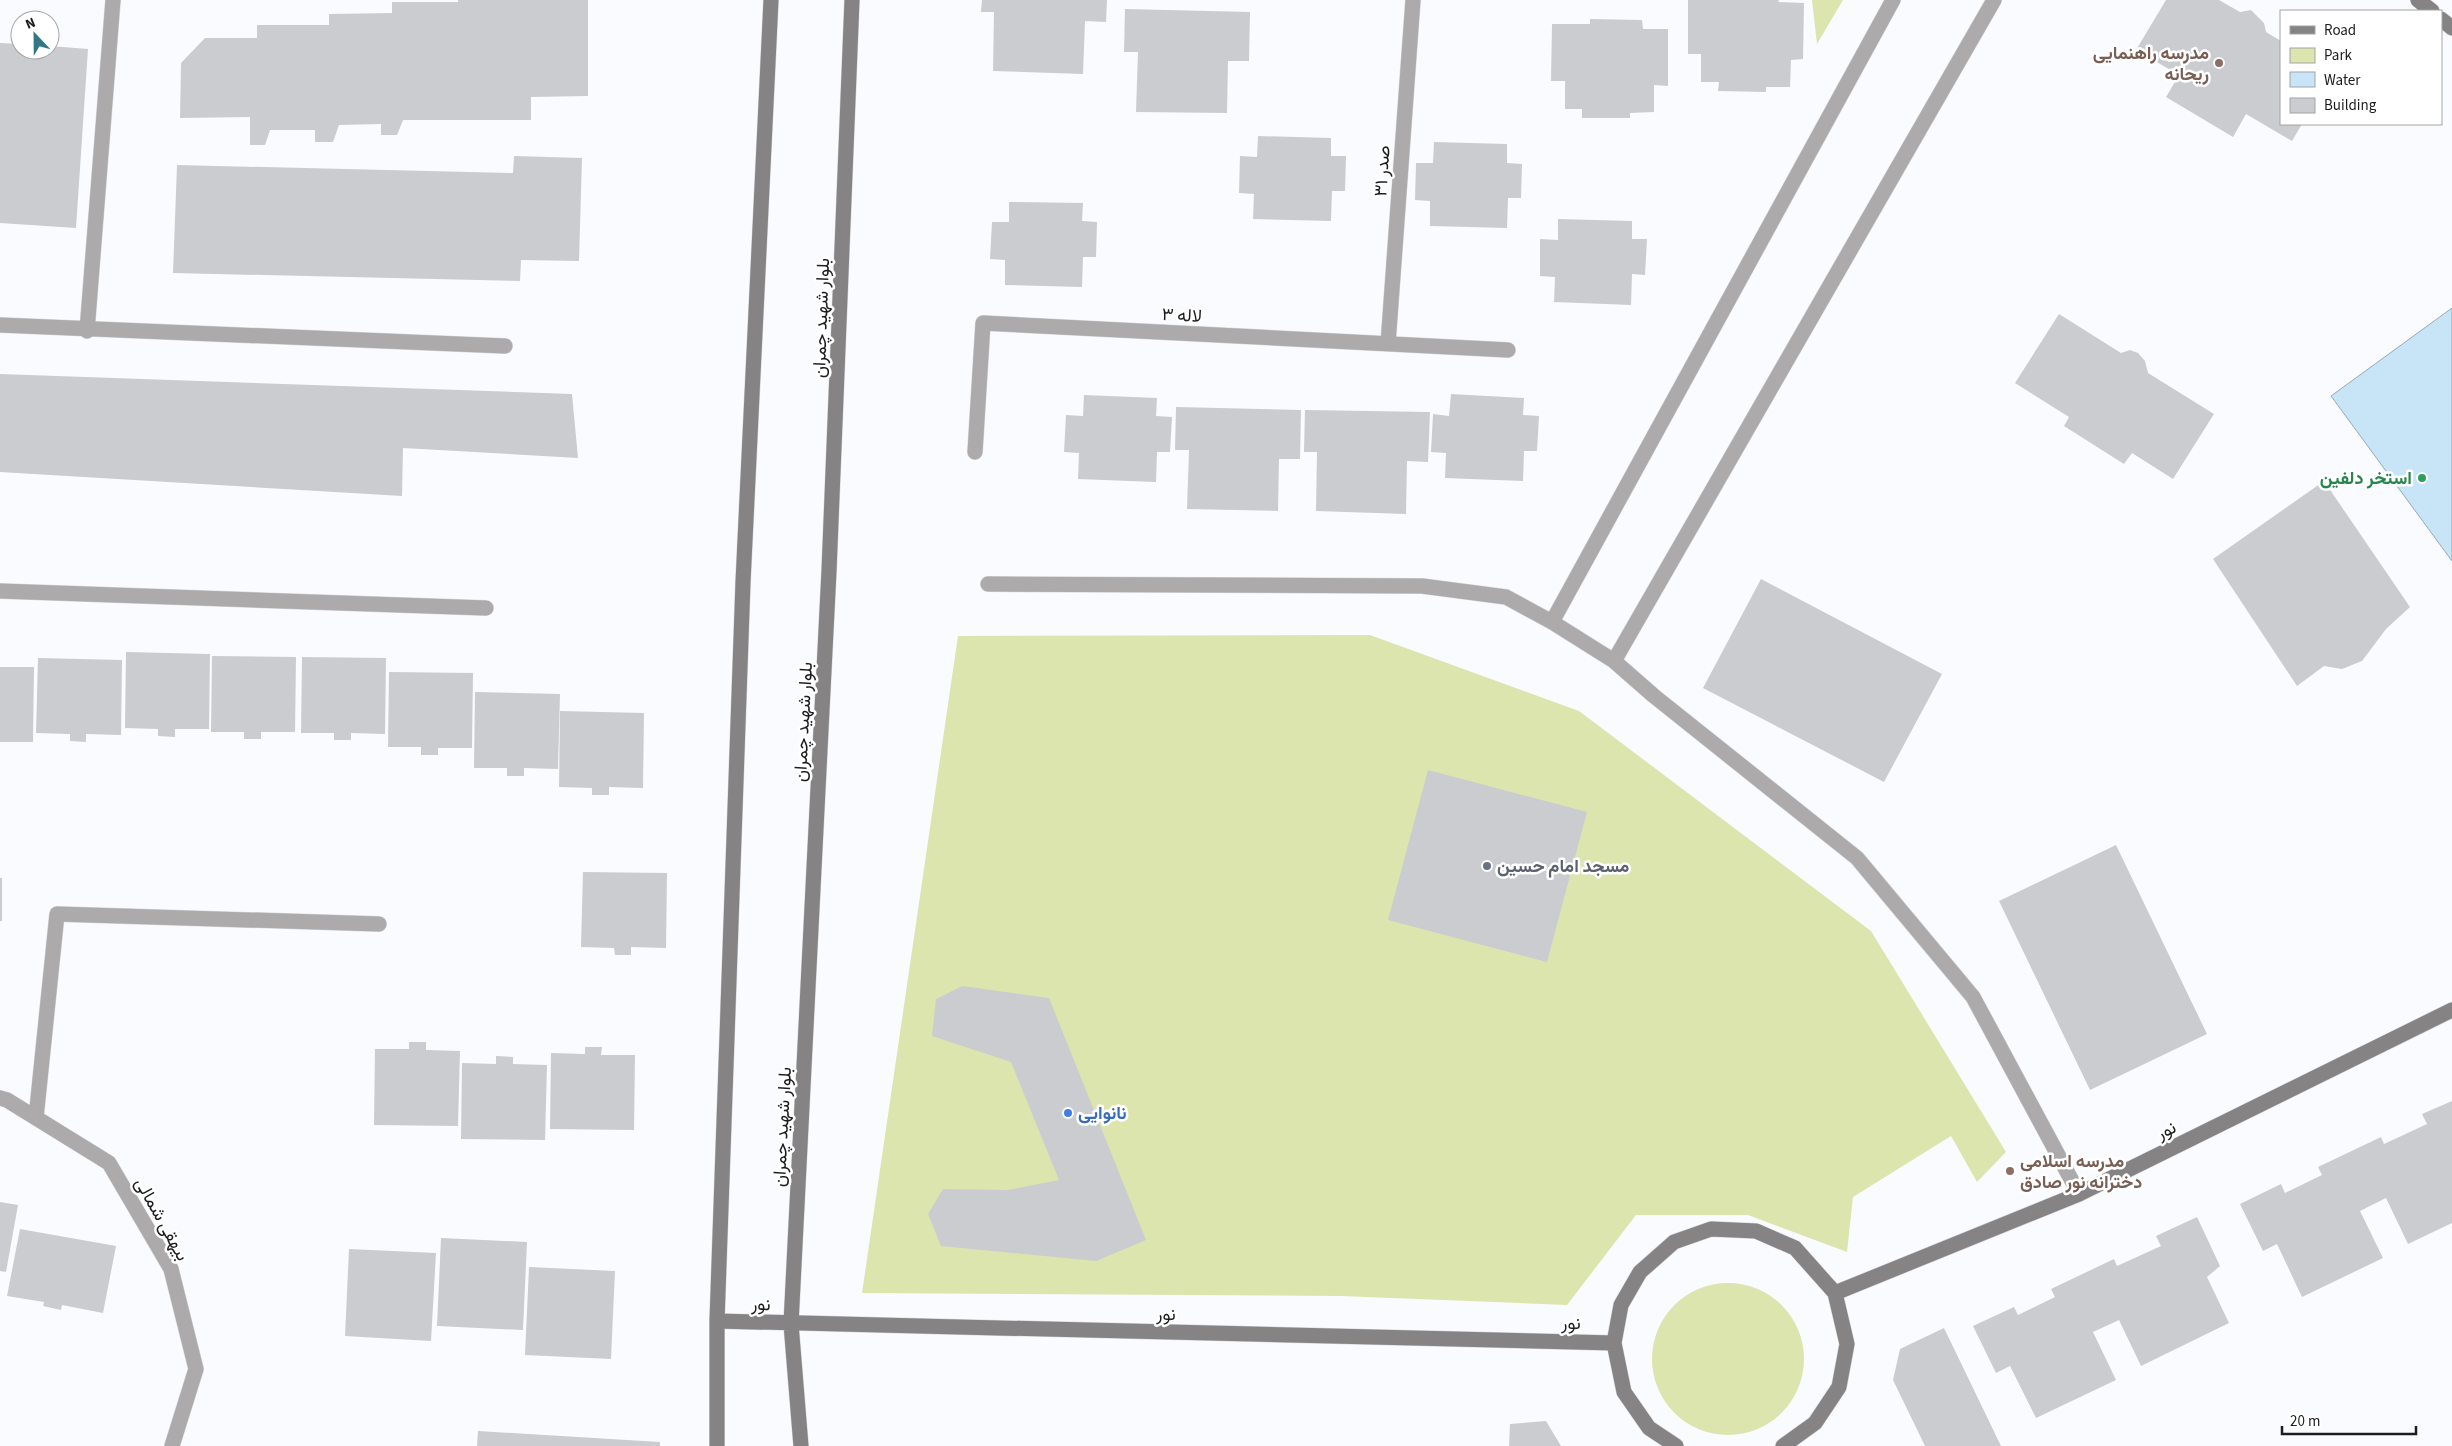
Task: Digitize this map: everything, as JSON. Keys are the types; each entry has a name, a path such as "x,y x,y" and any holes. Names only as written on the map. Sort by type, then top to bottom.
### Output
{"main road":[{"path":"717,1446 717,1321 744,572 771,0"},
{"name":"بلوار شهید چمران","path":"801,1446 791,1324 829,562 852,0"},
{"path":"2418,0 2431,10"},
{"path":"2442,20 2452,28"},
{"name":"نور","path":"1835,1293 2080,1194 2452,1010"},
{"path":"1676,1446 1650,1428 1624,1392 1614,1343 1621,1305 1640,1272 1674,1242 1711,1229 1756,1231 1796,1248 1835,1293 1847,1344 1839,1387 1816,1424 1783,1446"},
{"name":"نور","path":"717,1321 1614,1343"}],"street":[{"path":"87,330 113,0"},
{"name":"صدر ۳۱","path":"1388,344 1413,0"},
{"path":"1552,622 1893,0"},
{"path":"1614,660 1994,0"},
{"name":"لاله ۳","path":"975,452 983,323 1508,350"},
{"path":"0,325 505,346"},
{"path":"988,584 1422,586 1506,597 1552,622 1614,660 1662,702 1858,858 1973,997 2080,1194"},
{"path":"0,591 486,608"},
{"path":"36,1118 57,914 379,924"},
{"name":"بیهقی شمالی","path":"0,1098 110,1163 171,1269 196,1369 172,1446"}],"green space":[{"path":"1812,0 1843,0 1817,44"},
{"path":"1370,635 1579,711 1871,931 2006,1152 1977,1182 1951,1136 1853,1197 1847,1252 1748,1215 1636,1215 1567,1305 1341,1296 862,1293 958,636"},
{"path":"1728,1283 1743,1284 1757,1289 1782,1305 1798,1330 1803,1344 1803,1374 1798,1388 1782,1413 1757,1429 1743,1434 1728,1435 1713,1434 1699,1429 1674,1413 1658,1388 1653,1374 1652,1359 1653,1344 1658,1330 1674,1305 1699,1289 1713,1284"}],"water":[{"name":"استخر دلفین","path":"2452,308 2452,561 2331,396"}],"building":[{"path":"458,0 588,0 588,96 531,97 531,120 403,120 397,135 381,135 381,124 339,125 333,142 315,142 315,130 270,130 265,145 250,145 250,117 180,118 181,63 205,38 257,38 257,25 329,25 329,14 392,13 392,2 458,2"},
{"path":"982,0 1107,0 1106,22 1085,21 1083,74 993,71 994,12 981,12"},
{"path":"1688,0 1779,0 1778,2 1804,3 1803,59 1791,60 1790,87 1766,87 1766,92 1718,91 1719,82 1701,82 1701,54 1688,54"},
{"name":"مدرسه راهنمایی ریحانه","path":"2166,0 2219,0 2240,12 2251,10 2264,23 2266,32 2280,40 2280,125 2301,125 2292,141 2246,114 2233,137 2166,97 2179,75 2136,50"},
{"path":"1125,9 1250,12 1249,61 1228,61 1227,113 1136,112 1138,52 1124,52"},
{"path":"1590,19 1642,20 1643,29 1668,29 1668,86 1654,85 1654,112 1630,113 1630,118 1582,118 1582,109 1565,109 1565,81 1551,81 1552,24 1590,24"},
{"path":"0,43 10,44 10,60 60,60 60,47 88,49 76,228 0,223"},
{"path":"1258,136 1331,138 1331,156 1346,156 1345,191 1332,191 1331,221 1253,219 1254,194 1239,193 1240,156 1257,157"},
{"path":"1434,142 1507,144 1507,163 1522,164 1521,198 1508,198 1507,228 1430,226 1430,201 1415,200 1416,163 1433,163"},
{"path":"514,156 582,158 579,261 521,260 520,281 173,273 177,165 513,173"},
{"path":"1009,202 1083,203 1082,221 1097,222 1096,257 1083,257 1082,287 1005,285 1005,260 990,259 992,222 1009,222"},
{"path":"1558,219 1632,221 1632,239 1647,239 1645,275 1632,274 1631,305 1554,302 1555,277 1540,276 1540,239 1558,240"},
{"path":"2059,314 2121,353 2130,350 2138,353 2145,361 2148,373 2214,414 2173,479 2132,453 2124,464 2064,426 2069,417 2015,383"},
{"path":"0,374 572,394 578,458 403,448 402,496 0,472"},
{"path":"1451,394 1524,398 1523,415 1539,416 1537,451 1524,451 1523,481 1445,478 1446,453 1431,452 1433,414 1449,416"},
{"path":"1084,395 1157,398 1156,416 1172,417 1170,452 1157,452 1156,482 1078,479 1079,453 1064,452 1066,415 1083,416"},
{"path":"1176,407 1301,410 1300,459 1279,459 1278,511 1187,509 1189,450 1175,450"},
{"path":"1305,410 1430,412 1428,462 1407,461 1406,514 1316,511 1317,452 1304,452"},
{"path":"2324,481 2410,607 2386,629 2362,661 2342,669 2324,666 2297,686 2213,559"},
{"path":"1761,579 1942,674 1884,782 1703,688"},
{"path":"126,652 210,654 209,729 175,729 175,737 158,736 158,729 125,728"},
{"path":"212,656 296,657 295,732 261,732 261,739 244,739 244,732 211,732"},
{"path":"302,657 386,658 385,734 351,733 351,740 334,740 334,733 301,733"},
{"path":"38,658 122,660 121,735 86,734 86,742 70,741 70,734 36,733"},
{"path":"0,667 34,667 33,742 0,742"},
{"path":"389,672 473,673 472,748 438,748 438,755 421,755 421,747 388,747"},
{"path":"475,692 560,694 558,769 524,768 524,776 507,776 507,768 474,768"},
{"path":"560,711 644,713 643,788 609,787 609,795 592,795 592,788 559,787"},
{"name":"مسجد امام‌ حسین","path":"1428,770 1587,812 1547,962 1388,920"},
{"path":"2116,845 2207,1034 2090,1090 1999,901"},
{"path":"583,872 667,873 666,948 631,947 631,955 615,955 614,948 581,947"},
{"path":"0,878 2,878 2,921 0,921"},
{"path":"962,986 1049,998 1146,1240 1096,1261 941,1246 928,1214 943,1189 1008,1190 1059,1180 1011,1062 932,1036 936,999"},
{"path":"409,1042 426,1042 426,1050 460,1051 458,1126 374,1125 375,1049 409,1049"},
{"path":"585,1047 602,1047 601,1055 635,1055 634,1130 550,1129 551,1053 585,1054"},
{"path":"496,1056 513,1057 513,1064 547,1065 545,1140 461,1139 462,1063 496,1064"},
{"path":"2452,1101 2452,1223 2408,1244 2386,1198 2360,1211 2383,1258 2302,1297 2277,1244 2263,1251 2240,1204 2281,1184 2285,1193 2322,1175 2318,1167 2381,1137 2384,1144 2427,1124 2422,1114"},
{"path":"0,1202 18,1205 6,1272 0,1271"},
{"path":"2197,1217 2220,1266 2207,1277 2229,1323 2141,1366 2119,1320 2093,1332 2116,1380 2036,1418 2010,1366 1996,1373 1973,1326 2014,1307 2018,1315 2055,1297 2051,1289 2114,1259 2117,1266 2161,1246 2156,1236"},
{"path":"20,1229 116,1246 103,1313 62,1305 61,1310 43,1306 44,1302 7,1296"},
{"path":"441,1238 527,1242 523,1330 437,1326"},
{"path":"349,1249 436,1253 431,1341 345,1336"},
{"path":"529,1267 615,1271 611,1359 525,1355"},
{"path":"1944,1328 2001,1446 1925,1446 1893,1380 1900,1349"},
{"path":"1546,1421 1561,1446 1509,1446 1510,1424"},
{"path":"478,1431 660,1442 660,1446 477,1446"}],"place":[{"name":"مدرسه راهنمایی ریحانه","path":"2219,63"},
{"name":"استخر دلفین","path":"2422,478"},
{"name":"مسجد امام‌ حسین","path":"1487,866"},
{"name":"نانوایی","path":"1068,1113"},
{"name":"مدرسه اسلامی دخترانه نور صادق","path":"2010,1171"}]}
